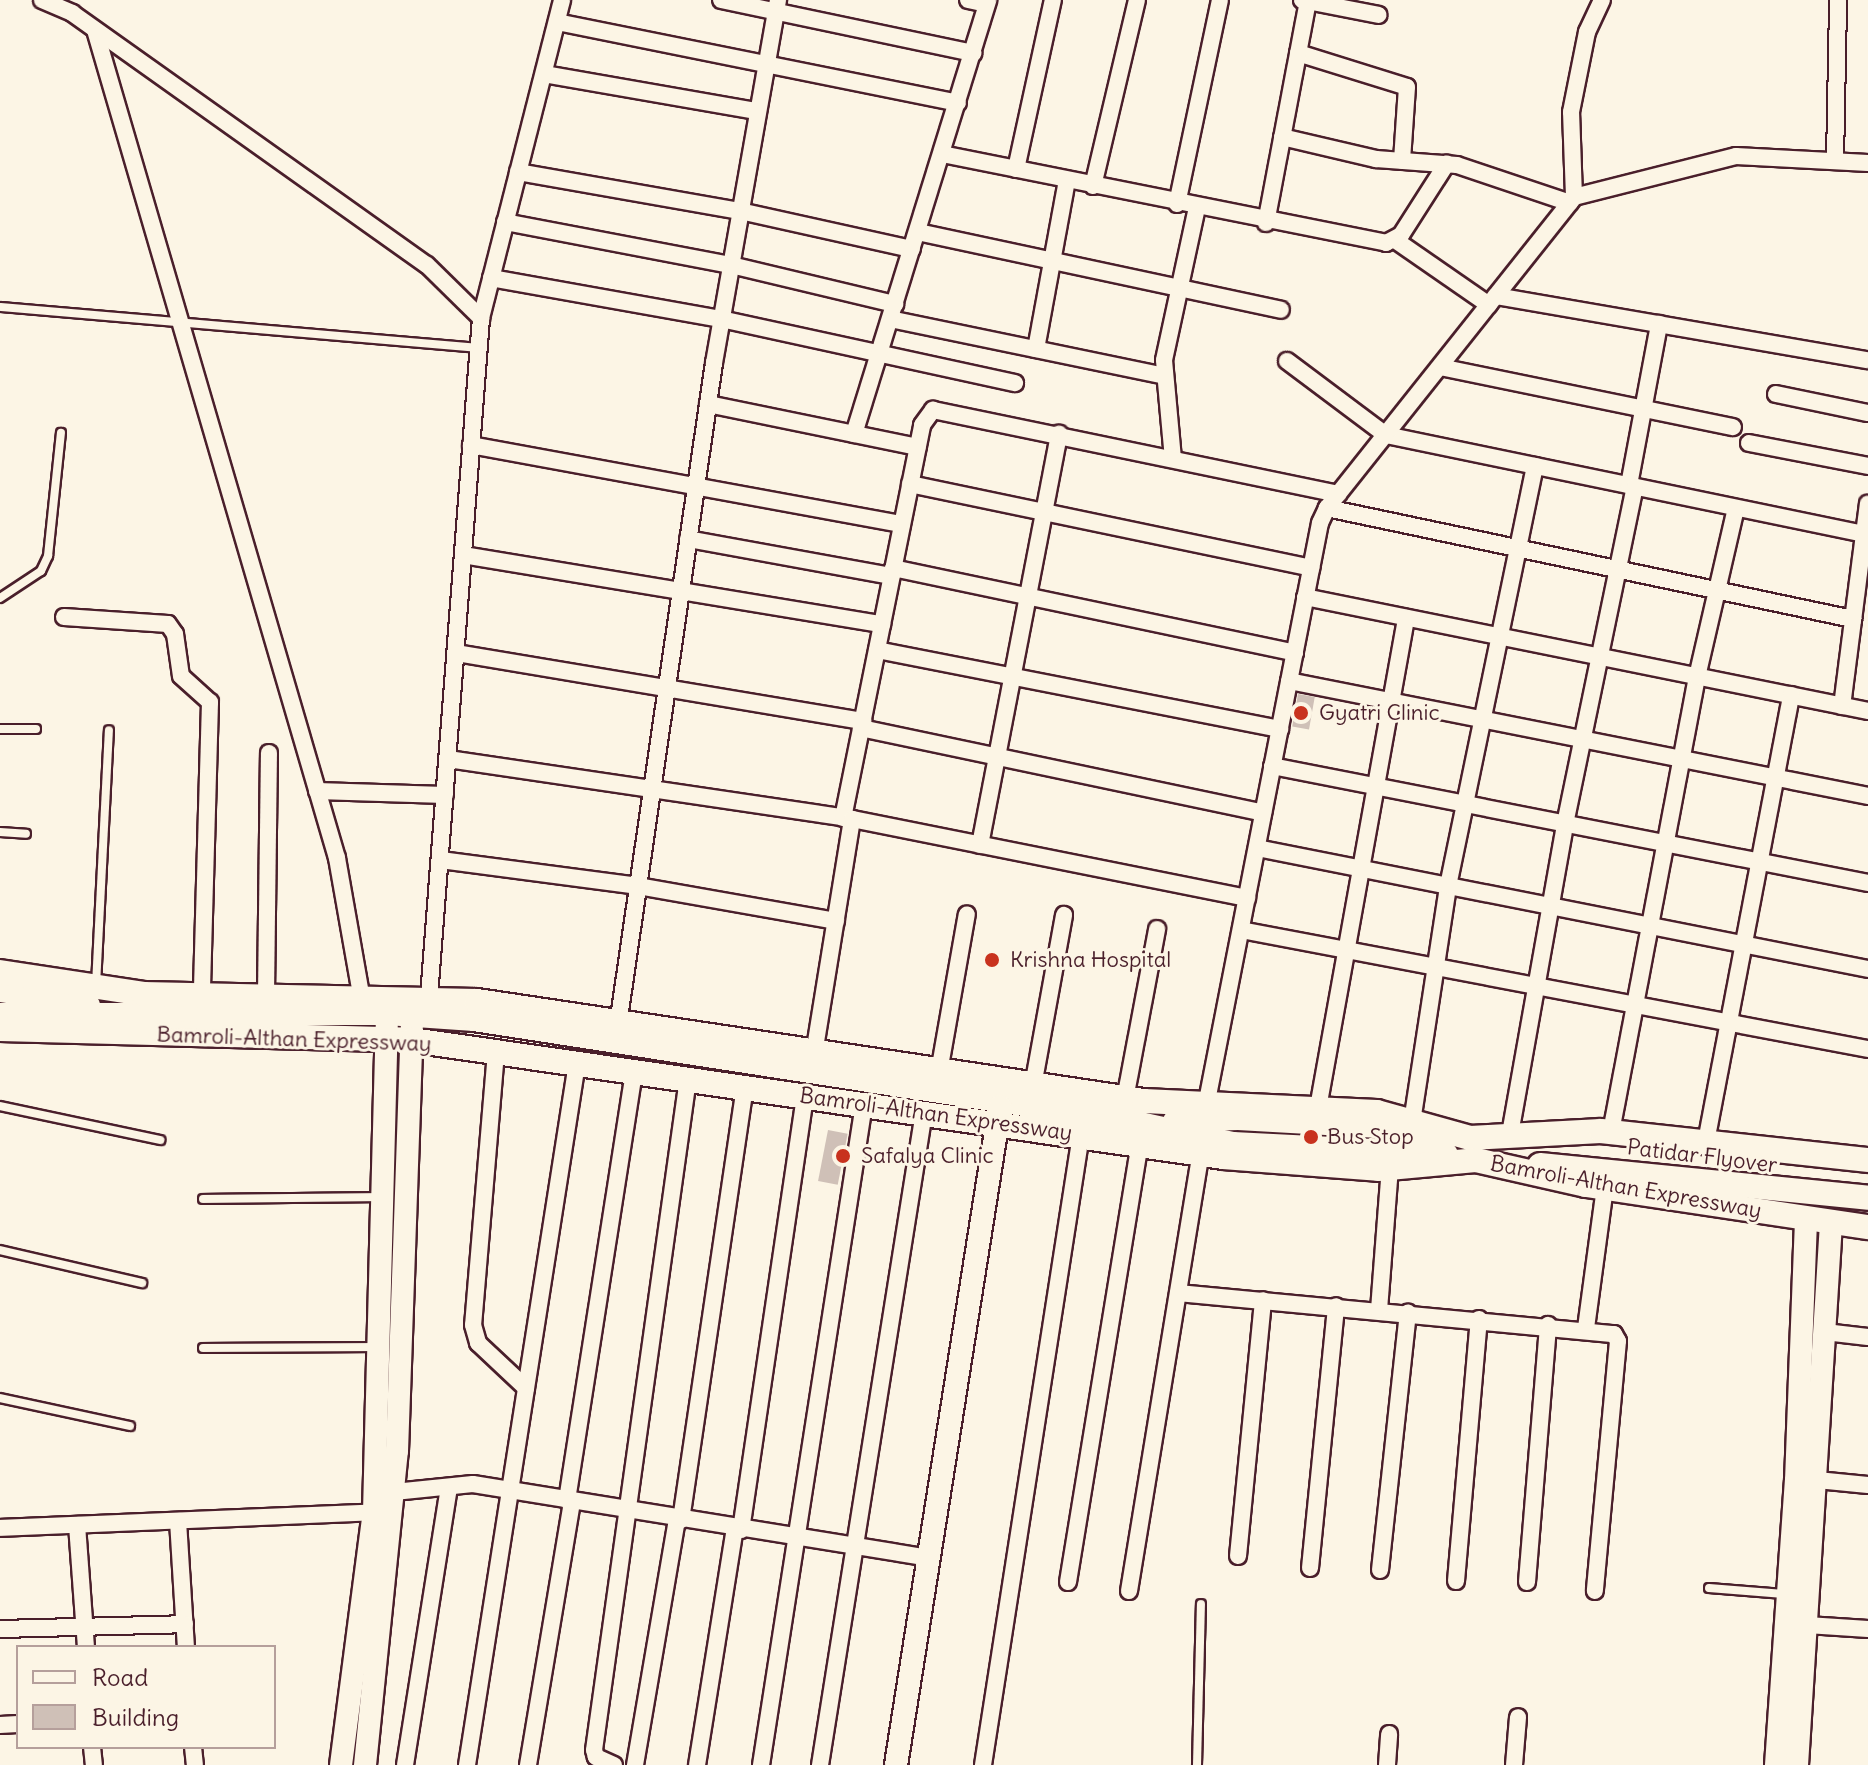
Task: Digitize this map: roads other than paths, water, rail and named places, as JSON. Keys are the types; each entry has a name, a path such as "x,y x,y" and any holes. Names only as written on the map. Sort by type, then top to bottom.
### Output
{"main road":[{"path":"0,972 143,994 266,995 363,1005 420,1018 477,1001 939,1072 1000,1103 1033,1086 1125,1099 1377,1112 1412,1122 1473,1149"},
{"name":"Bamroli-Althan Expressway","path":"0,1029 387,1039 420,1018 496,1052 924,1112 1000,1103 1081,1135 1140,1134 1201,1153 1390,1168 1473,1149 1515,1172 1868,1227"},
{"name":"Patidar Flyover","path":"1473,1149 1510,1134 1537,1131 1598,1148 1868,1198"},
{"path":"1598,1148 1706,1142 1868,1160"},
{"name":"Patidar Flyover","path":"1515,1172 1598,1148 1868,1175"}],"street":[{"path":"42,0 70,7 95,30 427,265 481,318"},
{"path":"365,1765 387,1505 420,1018 441,860 481,318 562,0"},
{"path":"721,0 777,5 973,53"},
{"path":"854,434 988,2 968,0"},
{"path":"1016,169 1053,0"},
{"path":"1093,186 1137,0"},
{"path":"1177,204 1220,0"},
{"path":"1207,1101 1305,597 1327,508 1572,200 1571,112 1587,32 1602,0"},
{"path":"1835,161 1838,0"},
{"path":"1266,223 1305,1 1379,15"},
{"path":"618,1025 721,319 777,5"},
{"path":"557,22 765,61 958,103"},
{"path":"95,30 337,858 363,1005"},
{"path":"1298,53 1407,87 1402,161"},
{"path":"544,74 757,111"},
{"path":"1282,137 1402,161 1447,163 1572,200 1736,156 1868,163"},
{"path":"942,154 1266,223 1381,243 1395,240 1492,300 1659,324 1868,360"},
{"path":"1395,240 1447,163"},
{"path":"518,172 740,211 912,249"},
{"path":"1036,349 1067,180"},
{"path":"1173,459 1165,376 1178,288 1197,208"},
{"path":"505,222 731,265 1036,349 1165,376"},
{"path":"918,232 1281,310"},
{"path":"491,278 721,319 1015,383"},
{"path":"1510,1134 1565,824 1620,570 1659,324"},
{"path":"1287,361 1386,435 1866,535"},
{"path":"1440,367 1733,427"},
{"path":"1776,394 1868,413"},
{"path":"708,404 918,447"},
{"path":"814,1054 836,921 862,724 926,415 933,410 1059,434 1338,494"},
{"path":"980,845 1059,434"},
{"path":"1749,443 1868,466"},
{"path":"471,445 902,524"},
{"path":"1412,1122 1448,886 1535,466"},
{"path":"910,484 1311,568"},
{"path":"1842,706 1868,504"},
{"path":"1327,508 1853,619"},
{"path":"1598,1148 1635,1004 1680,759 1736,508"},
{"path":"688,539 1029,596 1295,653"},
{"path":"463,555 882,624"},
{"path":"1305,597 1868,711"},
{"path":"64,617 168,624 175,634 181,676 210,702 202,994"},
{"path":"1318,1108 1344,949 1376,787 1388,701 1406,618"},
{"path":"877,650 1280,729"},
{"path":"456,653 667,687 862,724 1263,813"},
{"path":"1289,681 1868,796"},
{"path":"1706,1142 1740,944 1791,695"},
{"path":"266,995 269,753"},
{"path":"448,759 653,785 848,818 1247,898"},
{"path":"1272,766 1868,883"},
{"path":"317,791 445,795"},
{"path":"1257,848 1868,969"},
{"path":"441,860 638,886 836,921"},
{"path":"939,1072 967,914"},
{"path":"1033,1086 1064,915"},
{"path":"1125,1099 1157,929"},
{"path":"1241,930 1868,1049"},
{"path":"0,991 137,1014"},
{"name":"Bamroli-Althan Expressway","path":"137,1014 363,1005 387,1014 1000,1103 1140,1134"},
{"path":"0,1014 137,1014"},
{"path":"341,1765 387,1505 379,1347 387,1014"},
{"path":"496,1052 473,1325 478,1343 526,1388"},
{"path":"467,1765 577,1063"},
{"path":"528,1765 634,1071"},
{"path":"614,1765 593,1760 625,1510 688,1079"},
{"path":"635,1765 679,1520 745,1087"},
{"path":"697,1765 738,1530 805,1095"},
{"path":"896,1765 1000,1103"},
{"path":"761,1765 864,1104"},
{"path":"820,1765 924,1112"},
{"path":"1068,1582 1140,1134 1233,1143 1451,1154 1473,1149"},
{"path":"983,1765 1081,1135"},
{"path":"1129,1591 1201,1153"},
{"path":"1379,1310 1390,1168"},
{"path":"1586,1328 1605,1188"},
{"path":"1776,1765 1788,1594 1806,1219"},
{"path":"1797,1765 1831,1223"},
{"path":"1178,1293 1610,1331 1618,1341 1595,1591"},
{"path":"1238,1556 1263,1300"},
{"path":"1310,1568 1336,1306"},
{"path":"1380,1570 1408,1313"},
{"path":"1456,1581 1479,1319"},
{"path":"1527,1582 1548,1325"},
{"path":"1825,1332 1868,1337"},
{"path":"1817,1480 1868,1485"},
{"path":"0,1528 178,1521 387,1505 449,1487 473,1484 796,1540 930,1558"},
{"path":"405,1765 449,1487"},
{"path":"178,1521 186,1645"},
{"path":"77,1525 86,1645"},
{"path":"0,1629 185,1624"},
{"path":"1807,1625 1868,1629"},
{"path":"1514,1765 1518,1717"},
{"path":"1387,1765 1389,1734"}],"lane":[{"path":"0,307 479,348"},
{"path":"0,598 41,571 48,556 61,433"},
{"path":"0,729 36,729"},
{"path":"96,986 109,730"},
{"path":"0,832 26,834"},
{"path":"0,1106 160,1140"},
{"path":"203,1199 383,1197"},
{"path":"0,1250 142,1283"},
{"path":"203,1348 379,1347"},
{"path":"0,1398 130,1426"},
{"path":"1709,1588 1788,1594"},
{"path":"1197,1765 1201,1604"}],"place":[{"name":"Gyatri Clinic","path":"1301,713"},
{"name":"Krishna Hospital","path":"992,960"},
{"name":"Bus Stop","path":"1311,1137"},
{"name":"Safalya Clinic","path":"843,1156"}]}
